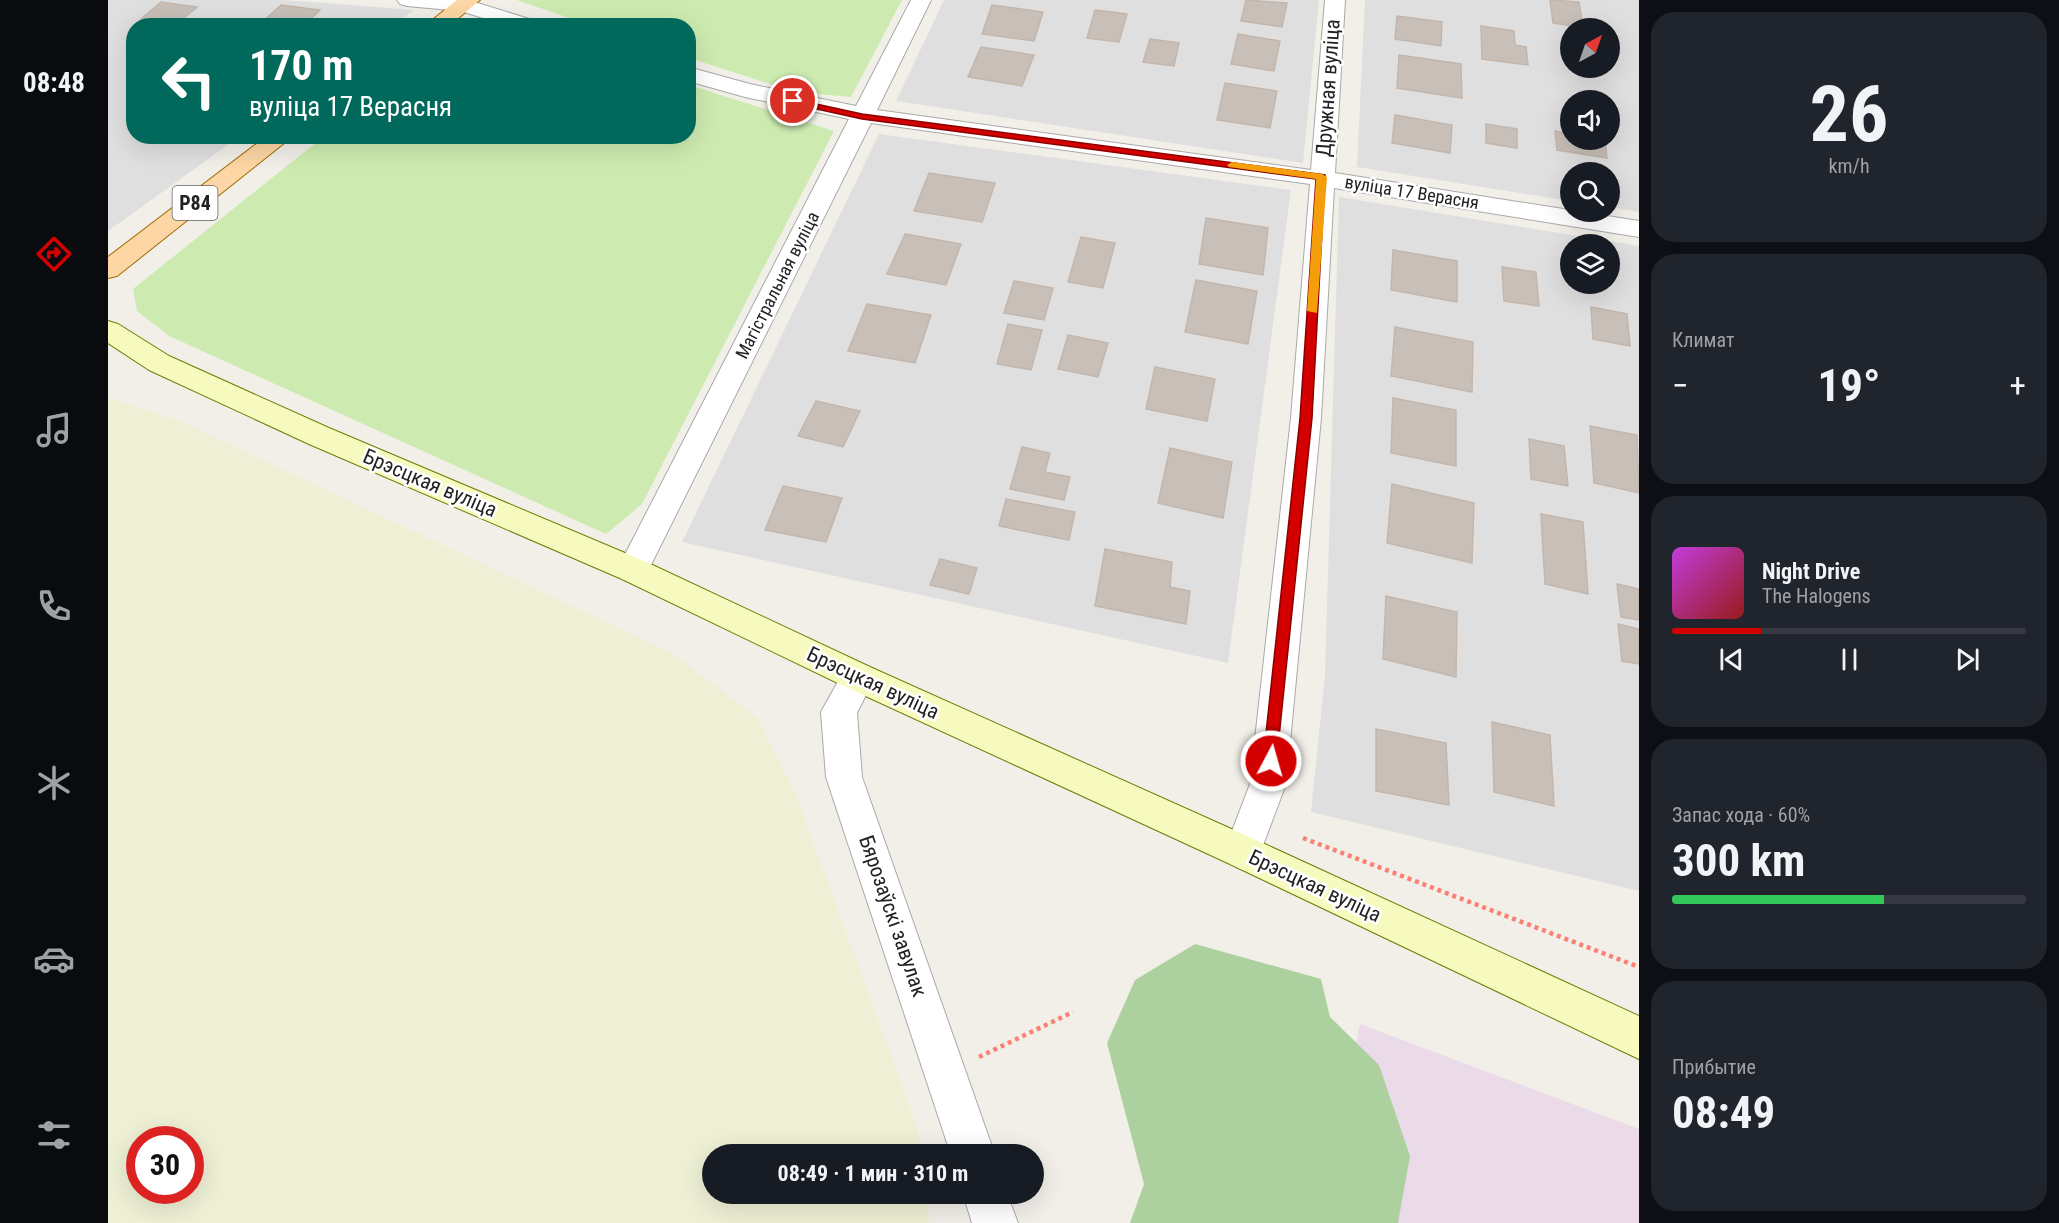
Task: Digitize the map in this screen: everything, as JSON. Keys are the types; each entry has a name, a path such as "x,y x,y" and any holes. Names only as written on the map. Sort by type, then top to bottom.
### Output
{"main road":[{"path":"446,18 467,2"},
{"name":"Р84","path":"108,270 272,144"}],"street":[{"path":"407,0 467,2 510,18"},
{"name":"Магістральная вуліца","path":"633,570 921,0"},
{"name":"Дружная вуліца","path":"1249,836 1268,784 1301,465 1335,0"},
{"name":"вуліца 17 Верасня","path":"696,76 746,92 862,116 1322,177 1639,229"},
{"name":"Брэсцкая вуліца","path":"108,330 159,363 320,436 633,570 858,677 1249,836 1639,1038"},
{"name":"Бярозаўскі завулак","path":"858,677 839,712 844,777 948,1073 970,1144"},
{"path":"989,1204 995,1223"}],"path":[{"path":"1249,836 1639,967"},
{"path":"948,1073 1073,1012"}],"shaded area":[{"path":"108,0 285,0 414,10 403,18 126,18 126,144 229,144 108,231"},
{"path":"944,0 1319,0 1303,163 896,101"},
{"path":"1365,0 1639,0 1639,212 1620,209 1620,162 1560,162 1560,199 1357,167"},
{"path":"879,134 1291,190 1228,663 682,542"},
{"path":"1339,197 1566,234 1560,234 1560,294 1620,294 1620,243 1639,246 1639,891 1311,812 1325,675"},
{"path":"1360,1024 1639,1129 1639,1223 1320,1223"}],"green space":[{"path":"517,0 902,0 851,97 795,92 696,60 696,18 569,18"},
{"path":"696,87 834,131 642,504 606,534 169,336 137,311 133,289 314,144 696,144"},
{"path":"108,398 176,419 672,653 757,717 795,792 919,1132 920,1144 702,1144 702,1204 927,1204 929,1223 108,1223"},
{"path":"1195,944 1321,979 1330,1017 1379,1065 1410,1156 1398,1223 1130,1223 1144,1184 1107,1043 1135,980"}],"building":[{"path":"1246,0 1287,3 1282,27 1241,21"},
{"path":"1550,0 1579,2 1582,18 1560,18 1560,24 1553,23"},
{"path":"161,2 197,7 184,18 142,18"},
{"path":"281,5 320,10 311,18 267,18"},
{"path":"992,5 1043,12 1034,41 982,34"},
{"path":"1095,10 1127,14 1119,42 1087,38"},
{"path":"1397,16 1442,22 1441,46 1395,39"},
{"path":"1481,26 1514,31 1515,45 1526,47 1528,65 1482,59"},
{"path":"1238,34 1280,41 1274,71 1231,64"},
{"path":"1150,39 1179,43 1174,66 1143,62"},
{"path":"981,47 1034,55 1022,86 968,77"},
{"path":"1399,55 1461,64 1462,98 1397,88"},
{"path":"1225,83 1277,91 1270,128 1217,120"},
{"path":"1395,115 1452,125 1450,153 1392,143"},
{"path":"1486,124 1517,129 1517,148 1486,143"},
{"path":"1555,131 1560,132 1560,150 1606,150 1607,158 1557,150"},
{"path":"929,173 995,183 982,222 914,211"},
{"path":"1206,218 1268,228 1263,275 1199,264"},
{"path":"905,234 961,244 946,285 887,274"},
{"path":"1081,237 1115,243 1103,288 1068,282"},
{"path":"1393,250 1457,261 1457,302 1391,290"},
{"path":"1502,267 1536,272 1539,306 1504,301"},
{"path":"1196,280 1257,291 1248,344 1185,332"},
{"path":"1014,281 1053,288 1044,320 1004,313"},
{"path":"867,304 931,315 915,363 848,351"},
{"path":"1591,307 1627,314 1630,346 1593,339"},
{"path":"1008,324 1042,330 1031,370 997,364"},
{"path":"1395,327 1473,342 1472,392 1391,376"},
{"path":"1068,335 1108,343 1098,377 1058,369"},
{"path":"1155,367 1215,379 1207,421 1146,409"},
{"path":"1393,398 1456,410 1456,466 1391,453"},
{"path":"816,401 860,411 843,447 798,436"},
{"path":"1590,426 1637,435 1639,493 1594,483"},
{"path":"1529,439 1564,446 1568,486 1531,479"},
{"path":"1022,447 1050,453 1045,472 1070,477 1064,500 1010,489"},
{"path":"1170,448 1232,462 1223,518 1158,503"},
{"path":"1392,484 1474,503 1472,563 1387,543"},
{"path":"783,486 842,498 826,542 765,530"},
{"path":"1006,499 1075,512 1069,540 999,526"},
{"path":"1541,514 1583,522 1588,594 1545,584"},
{"path":"1105,549 1172,562 1170,587 1190,591 1186,624 1095,606"},
{"path":"940,559 977,568 969,594 930,585"},
{"path":"1617,584 1639,589 1639,620 1621,617"},
{"path":"1386,596 1457,612 1456,677 1383,659"},
{"path":"1618,624 1639,629 1639,664 1622,661"},
{"path":"1492,722 1550,735 1554,806 1494,792"},
{"path":"1376,729 1446,743 1449,805 1376,791"}],"slow traffic":[{"path":"1232,165 1322,177 1313,311"}],"route":[{"path":"793,101 862,116 1322,177 1306,418 1271,761"}]}
